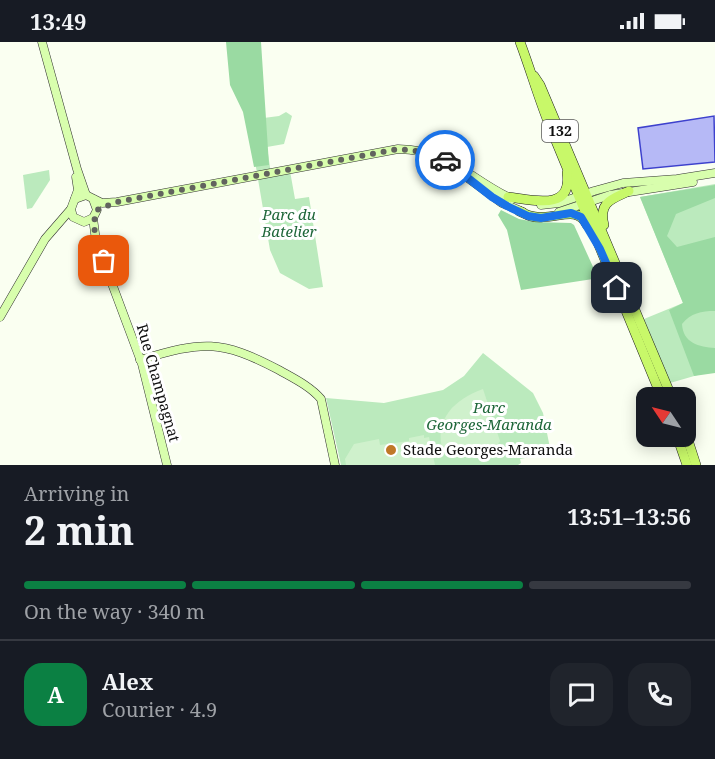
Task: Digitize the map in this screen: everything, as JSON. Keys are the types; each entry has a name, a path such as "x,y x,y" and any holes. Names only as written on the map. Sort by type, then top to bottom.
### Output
{"main road":[{"name":"132","path":"520,42 531,71 534,87 562,156 584,199"},
{"name":"132","path":"531,71 540,85 658,387"},
{"path":"508,197 542,202 560,196 567,182 562,156"},
{"path":"604,247 604,207 612,199 630,191"},
{"path":"519,211 528,216 541,218 576,214 585,220 604,247"},
{"name":"132","path":"604,247 667,387"},
{"path":"681,447 687,465"},
{"path":"690,447 696,465"}],"street":[{"path":"0,317 45,239 71,208 78,190 76,169 42,42"},
{"path":"75,199 90,197 102,203 117,202 398,149 425,152 455,163 508,197 525,204 559,203 715,178"},
{"path":"448,161 452,167 492,197 519,211 547,214 560,212 623,183 677,179 715,173"},
{"path":"76,169 90,197"},
{"name":"Rue Champagnat","path":"90,197 95,214 96,241 140,360 167,465"},
{"path":"57,224 80,221 117,202"},
{"name":"Rue Champagnat","path":"71,208 96,241"},
{"path":"140,360 188,348 219,346 242,352 284,373 321,399 335,465"}],"green space":[{"path":"226,42 261,42 269,165 254,167 243,112 230,85"},
{"name":"Parc du Batelier","path":"286,112 292,116 284,144 267,147 271,174 290,171 295,199 309,197 323,287 309,289 280,273 270,250 248,120 279,116"},
{"path":"49,170 50,180 32,208 27,209 23,175"},
{"path":"715,184 715,370 670,383 644,319 683,303 640,197"},
{"path":"715,185 715,198 676,214 667,236 677,247 715,237 715,311 697,313 682,324 685,336 693,343 715,348 715,373 694,376 669,310 683,303 640,197"},
{"path":"501,210 519,219 574,225 594,269 593,279 521,290 507,230 498,215"},
{"name":"Parc Georges-Maranda","path":"483,353 533,393 543,413 551,453 520,459 521,463 518,465 341,465 326,398 384,403 443,390 464,376"},
{"path":"483,389 500,441 496,447 443,452 441,430 449,412 464,398"},
{"name":"Stade Georges-Maranda","path":"424,435 424,438 429,437 435,465 346,465 345,459 354,444 379,439 380,445 409,441 409,438"}],"water":[{"path":"714,116 715,162 643,169 638,128"}],"way so far":[{"path":"104,261 96,241 93,218 97,210 117,202 398,149 425,152 445,160"}],"place":[{"name":"Stade Georges-Maranda","path":"391,450"}],"route":[{"path":"445,160 492,197 528,216 541,218 574,213 581,217 585,220 600,249 617,288"}]}
